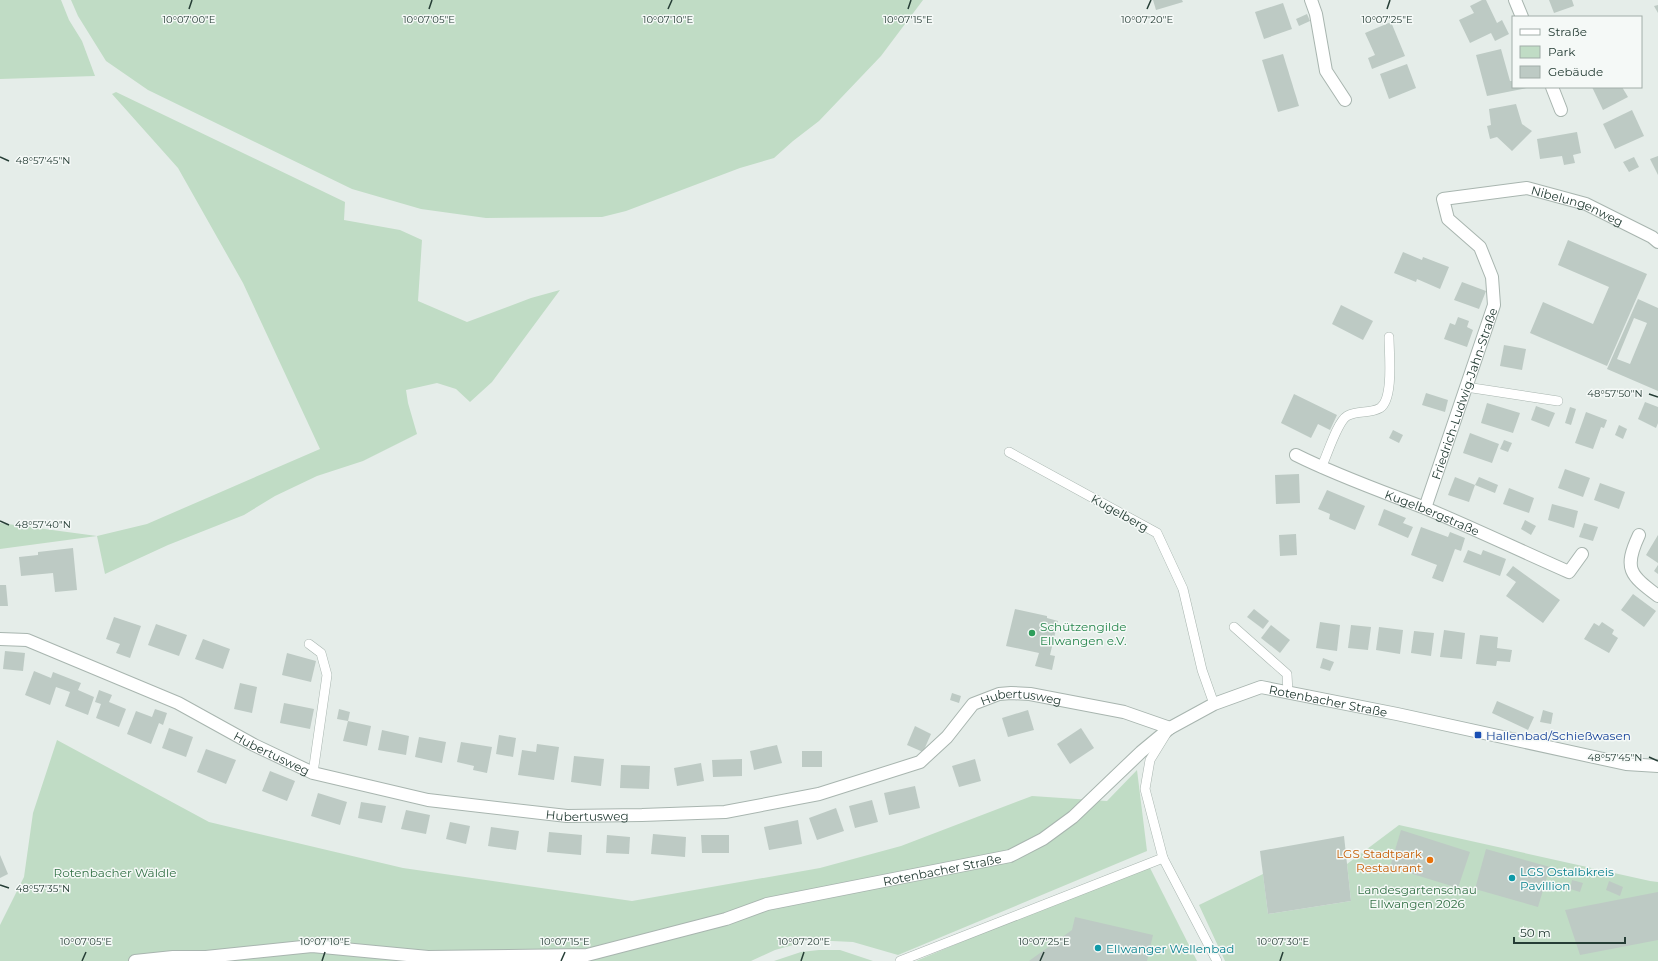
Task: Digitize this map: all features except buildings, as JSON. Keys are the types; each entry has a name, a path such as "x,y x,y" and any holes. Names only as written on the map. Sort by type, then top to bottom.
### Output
{"street":[{"path":"1311,0 1316,14 1326,70 1345,100"},
{"path":"1515,0 1522,16"},
{"path":"1552,88 1561,110"},
{"name":"Nibelungenweg","path":"1443,199 1527,188 1586,204 1652,237 1658,242"},
{"name":"Friedrich-Ludwig-Jahn-Straße","path":"1425,508 1494,306 1492,277 1480,247 1448,219 1443,199"},
{"name":"Kugelbergstraße","path":"1296,456 1368,488 1425,508 1569,572 1582,554"},
{"path":"1639,535 1631,552 1630,562 1632,570 1638,581 1658,596"},
{"name":"Hubertusweg","path":"0,639 27,640 171,700 254,745 313,773 428,800 567,816 725,812 819,794 920,762 947,737 973,704 999,694 1030,694 1124,712 1170,728"},
{"name":"Rotenbacher Straße","path":"134,961 173,957 206,958 312,946 428,957 587,955 726,920 767,904 1010,856 1042,839 1073,817 1141,752 1170,728 1214,704 1261,687 1397,714 1625,769 1658,766"}],"lane":[{"path":"1321,468 1341,422 1348,416 1370,412 1382,407 1388,398 1389,337"},
{"path":"1466,386 1558,401"},
{"name":"Kugelberg","path":"1009,452 1157,533 1183,589 1202,670 1214,704"},
{"path":"1234,627 1287,674 1288,692"},
{"path":"309,644 321,653 328,676 313,773"},
{"path":"1170,728 1150,760 1145,789 1163,858 1217,961"},
{"path":"900,961 1163,858"},
{"path":"206,958 219,961"}],"green space":[{"path":"0,0 61,0 69,20 82,41 95,76 0,79"},
{"path":"71,0 923,0 881,56 819,121 774,158 740,168 626,211 602,217 486,218 421,209 352,189 148,90 106,61 78,16"},
{"path":"116,92 345,202 344,220 400,230 422,240 418,301 467,322 531,298 560,290 492,382 470,402 456,389 437,383 406,390 408,403 417,434 363,461 317,476 275,496 244,515 168,545 105,574 97,536 147,524 320,449 243,283 178,168 112,94"},
{"path":"0,523 97,536 0,549"},
{"name":"Rotenbacher Wäldle","path":"57,740 209,822 403,868 632,901 820,868 901,846 1032,796 1107,801 1137,770 1147,851 898,955 853,942 811,940 775,950 751,961 0,961 0,925 24,877 33,813"},
{"name":"Landesgartenschau Ellwangen 2026","path":"1399,825 1658,882 1658,961 1225,961 1199,905 1263,874 1268,914 1351,901 1347,864"},
{"path":"1148,864 1197,961 916,961"},
{"path":"840,950 873,961 774,961 801,952"}],"place":[{"name":"Schützengilde Ellwangen e.V.","path":"1032,633"},
{"name":"Hallenbad/Schießwasen","path":"1478,735"},
{"name":"LGS Stadtpark Restaurant","path":"1430,860"},
{"name":"LGS Ostalbkreis Pavillion","path":"1512,878"},
{"name":"Ellwanger Wellenbad","path":"1098,948"}]}
